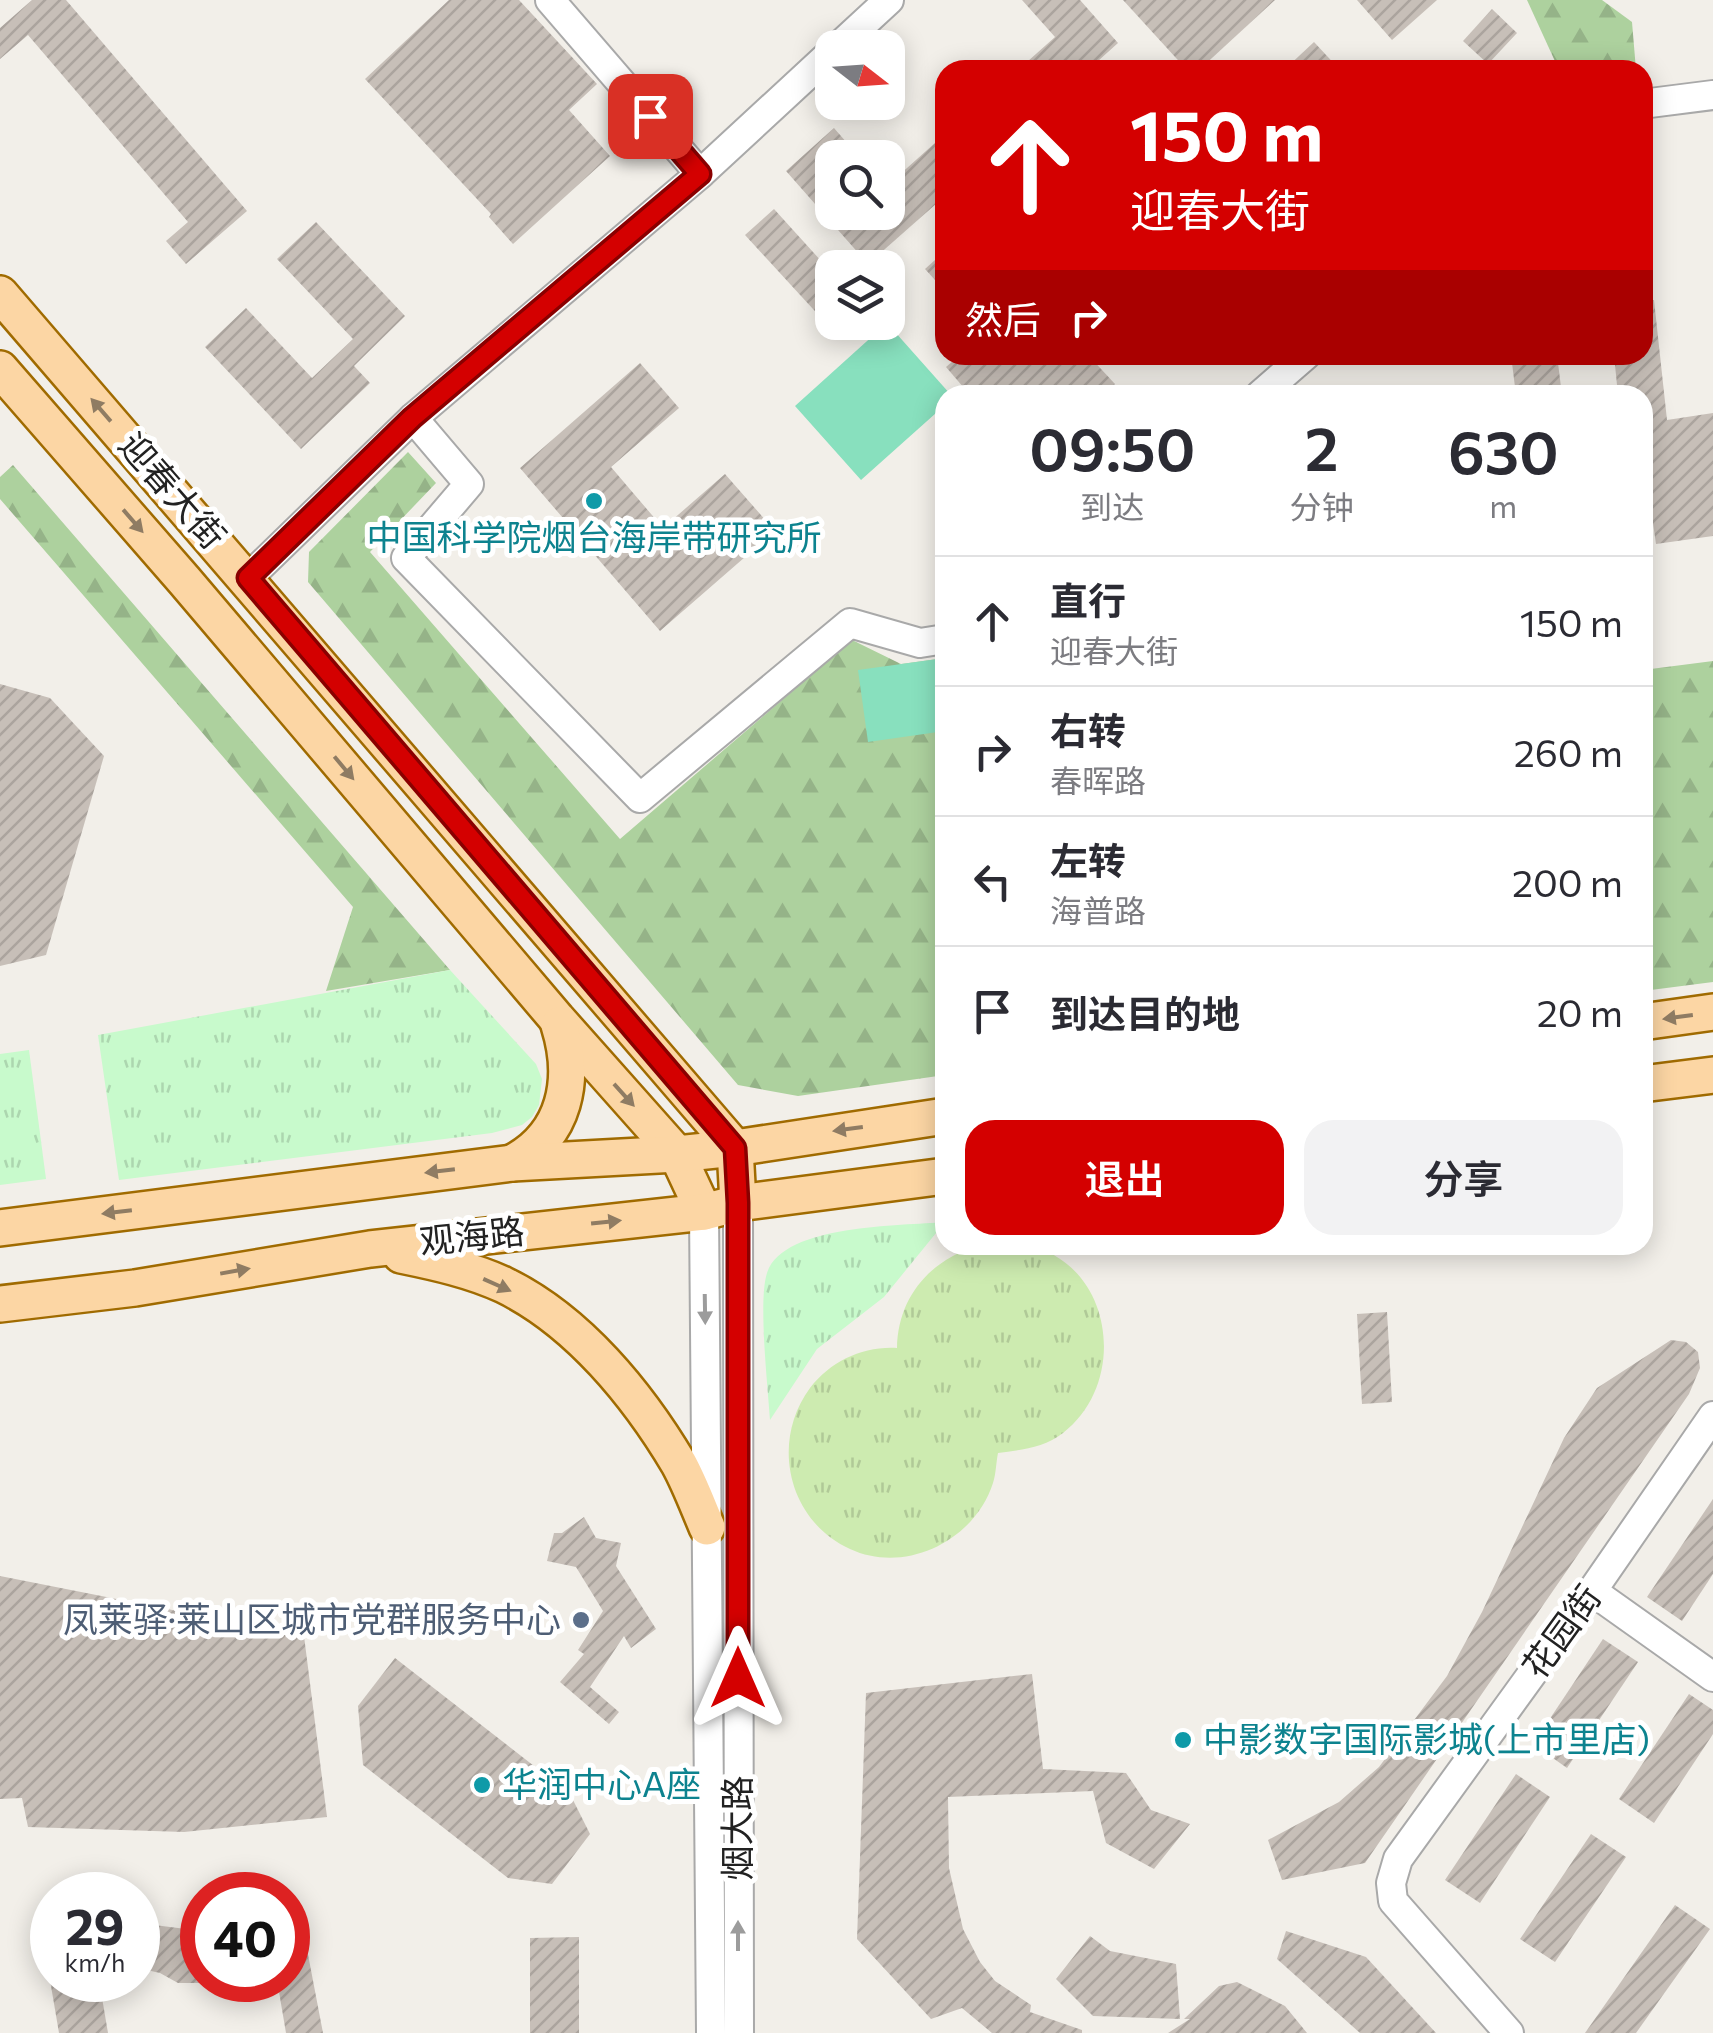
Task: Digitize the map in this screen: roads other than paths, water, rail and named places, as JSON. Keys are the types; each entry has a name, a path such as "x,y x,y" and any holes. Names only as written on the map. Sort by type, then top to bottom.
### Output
{"main road":[{"name":"迎春大街","path":"0,294 735,1148"},
{"name":"迎春大街","path":"0,368 721,1207"},
{"path":"1653,1020 1713,1012"},
{"path":"512,1162 532,1152 551,1128 564,1102 567,1051 557,1019"},
{"path":"1653,1083 1713,1075"},
{"name":"观海路","path":"0,1228 512,1162 735,1148 935,1118"},
{"path":"721,1207 735,1148"},
{"name":"观海路","path":"0,1304 135,1288 370,1249 935,1177"},
{"path":"370,1249 455,1268 504,1286 551,1316 592,1351 641,1406 681,1467 707,1527"}],"street":[{"path":"550,0 700,174"},
{"path":"857,30 889,0"},
{"path":"248,578 412,418 700,174 815,68"},
{"path":"1653,103 1713,95"},
{"path":"1272,385 1294,365"},
{"path":"412,418 470,484 406,558 640,798 850,623 920,643 935,641"},
{"name":"烟大路","path":"711,2033 707,1527 721,1207"},
{"name":"烟大路","path":"721,1207 738,2033"},
{"name":"花园街","path":"1509,2033 1394,1902 1391,1883 1398,1860 1713,1416"},
{"path":"1592,1591 1713,1676"}],"place":[{"name":"中国科学院烟台海岸带研究所","path":"594,501"},
{"name":"凤莱驿·莱山区城市党群服务中心","path":"581,1620"},
{"name":"中影数字国际影城(上市里店)","path":"1183,1740"},
{"name":"华润中心A座","path":"482,1785"}]}
